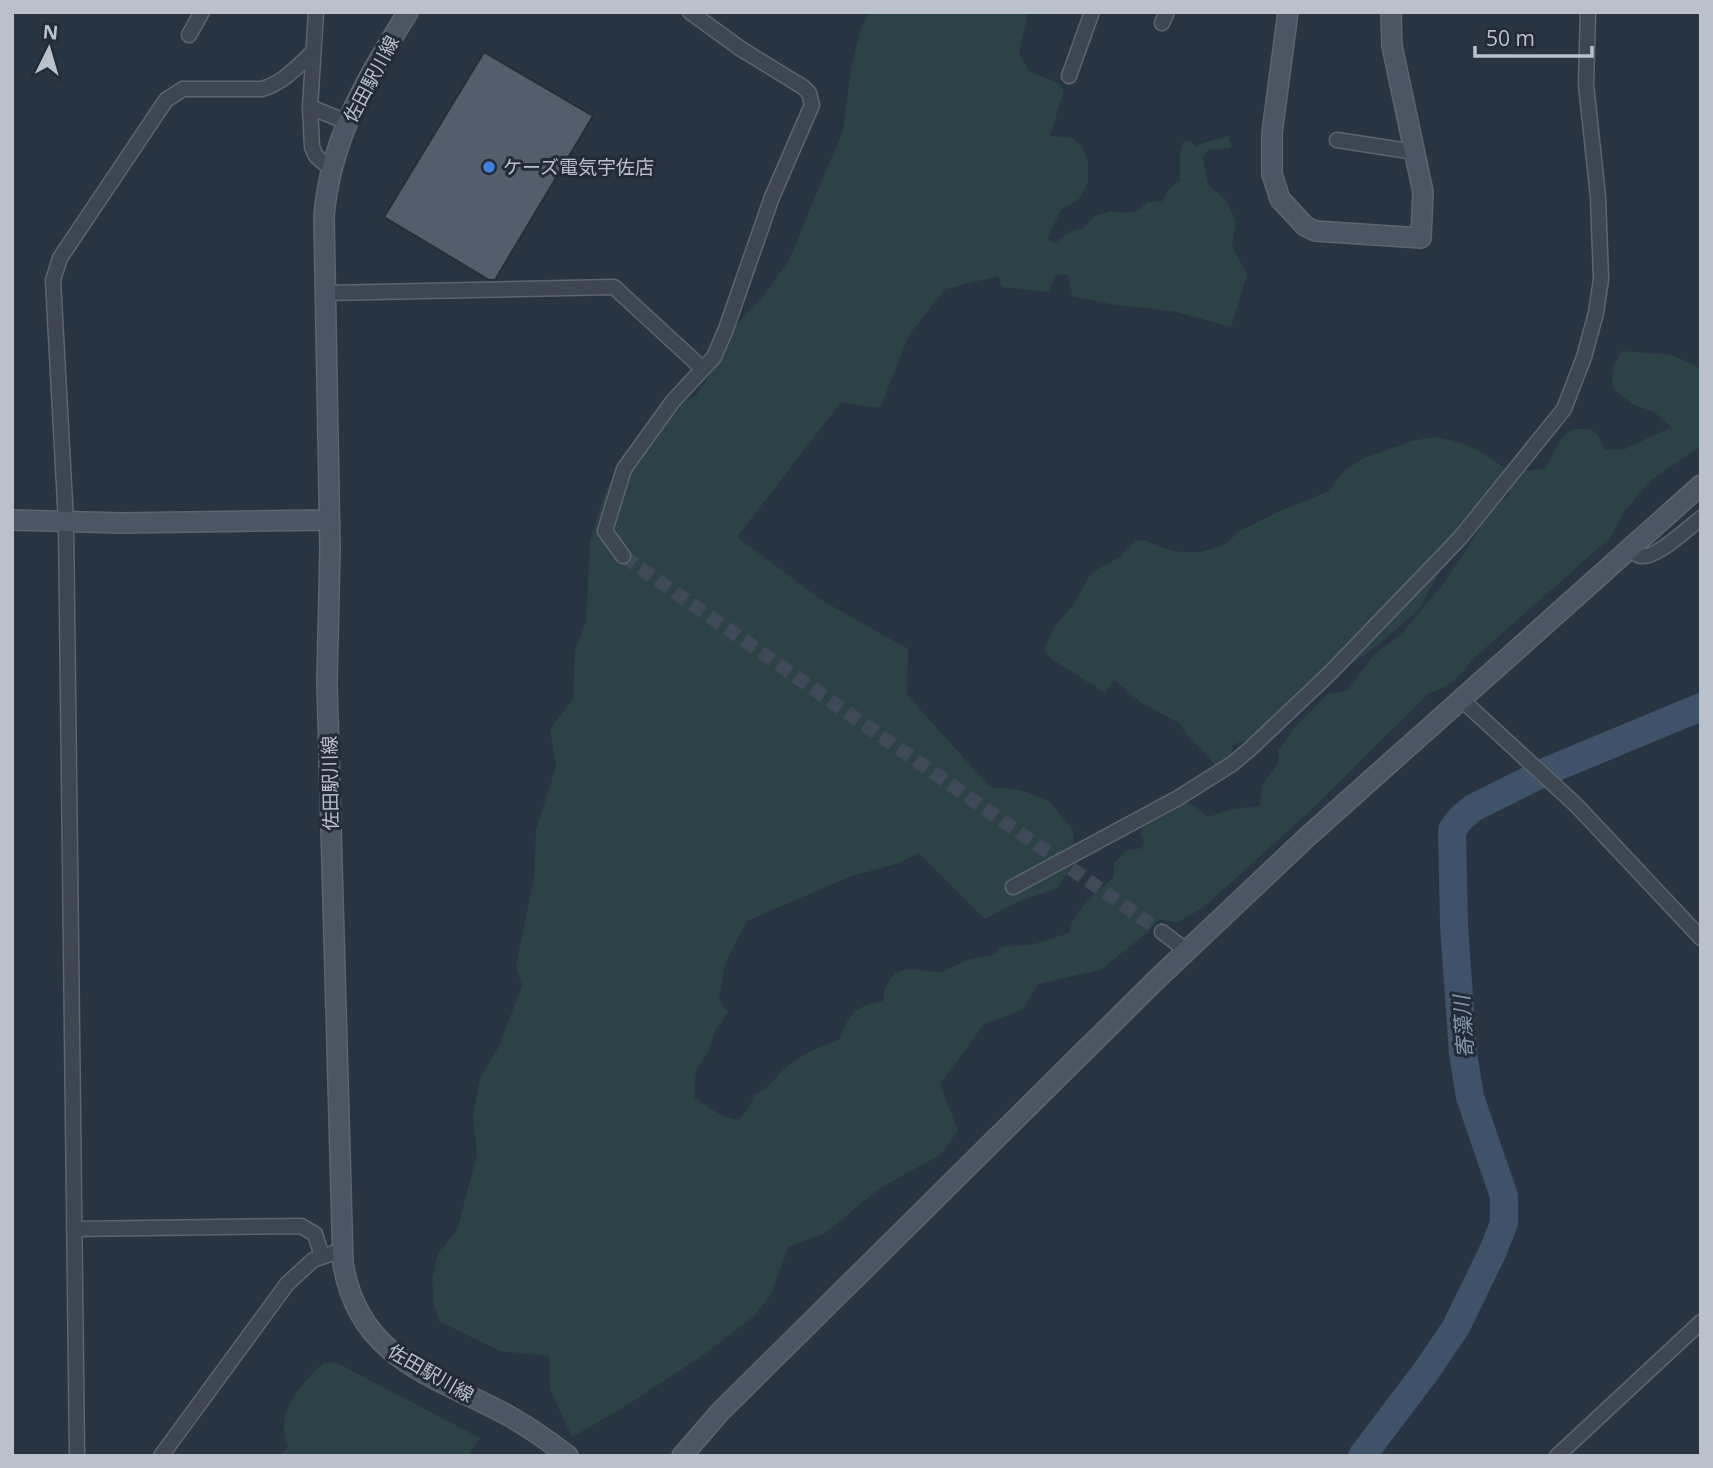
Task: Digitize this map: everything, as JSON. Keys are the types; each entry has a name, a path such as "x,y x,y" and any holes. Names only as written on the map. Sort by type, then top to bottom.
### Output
{"street":[{"path":"189,35 202,12"},
{"path":"316,12 310,107 312,147 316,156 331,169"},
{"name":"佐田駅川線","path":"408,12 360,90 331,169 324,216 329,520 328,695 342,1250 349,1294 366,1327 386,1349 419,1370 521,1423 568,1456"},
{"path":"623,556 605,531 624,469 673,401 714,357 772,197 812,105 809,93 803,87 741,49 690,12"},
{"path":"1069,76 1092,12"},
{"path":"1288,12 1272,133 1271,159 1275,187 1280,199 1300,222 1315,231 1421,238 1423,192 1392,46 1391,12"},
{"path":"1013,887 1178,798 1232,764 1251,748 1329,674 1460,538 1564,409 1584,358 1596,313 1601,279 1598,197 1586,84 1588,12"},
{"path":"77,1456 66,522 53,280 60,258 166,100 183,89 262,89 272,86 284,79 313,52"},
{"path":"310,107 347,122"},
{"path":"1337,140 1415,152"},
{"path":"326,293 614,287 703,369"},
{"path":"681,1456 729,1403 1186,951 1306,838 1701,485"},
{"path":"1630,547 1639,556 1647,557 1658,552 1701,518"},
{"path":"12,520 121,523 329,520"},
{"path":"1461,699 1576,805 1701,938"},
{"path":"1162,932 1186,951"},
{"path":"74,1228 301,1226 316,1234 322,1256"},
{"path":"161,1456 287,1284 302,1269 322,1256 342,1250"},
{"path":"1558,1456 1701,1322"}],"green space":[{"path":"870,12 1028,12 1019,54 1029,71 1058,83 1064,90 1050,136 1072,138 1083,147 1088,163 1088,182 1079,199 1061,210 1047,239 1055,243 1071,231 1083,228 1096,215 1111,211 1138,211 1147,202 1161,202 1170,188 1180,181 1183,142 1190,141 1196,147 1228,136 1232,148 1208,150 1203,157 1208,185 1226,200 1236,221 1232,247 1247,273 1231,327 1173,311 1115,305 1072,296 1068,275 1057,274 1048,292 1002,287 998,276 945,289 909,335 880,408 841,402 737,537 823,601 908,649 907,695 990,787 1020,790 1049,801 1073,830 1075,859 1058,888 1017,902 985,919 919,853 899,863 849,877 747,921 725,963 719,999 728,1013 715,1031 709,1050 696,1070 694,1097 722,1116 739,1120 754,1095 767,1087 790,1064 810,1051 840,1039 846,1023 855,1012 866,1005 883,1001 884,989 895,973 907,969 942,972 967,960 994,955 1002,947 1035,944 1069,933 1081,909 1114,877 1114,863 1126,851 1142,848 1144,842 1140,834 1145,821 1163,816 1184,803 1192,805 1208,817 1232,809 1260,806 1262,786 1279,762 1278,751 1294,728 1328,694 1348,690 1374,655 1402,633 1439,589 1489,511 1509,495 1511,484 1520,472 1545,469 1562,437 1574,429 1590,429 1598,435 1605,450 1623,450 1671,427 1654,412 1632,404 1612,387 1613,367 1622,351 1672,355 1701,369 1701,446 1651,480 1623,513 1610,538 1472,660 1454,681 1429,693 1310,811 1204,907 1177,923 1160,919 1147,933 1100,970 1038,984 1022,1010 984,1024 940,1084 958,1131 940,1155 880,1188 824,1234 789,1246 771,1294 754,1316 702,1356 621,1409 572,1437 550,1389 549,1356 500,1351 439,1321 432,1280 438,1253 457,1230 477,1155 473,1117 480,1078 498,1048 522,986 516,966 534,877 536,830 556,767 550,729 573,699 575,650 586,622 590,542 603,498 621,458 650,420 696,395 713,370 734,327 762,298 789,260 843,130 851,68 861,27"},
{"path":"1433,437 1463,444 1495,461 1504,468 1502,489 1445,562 1419,609 1381,643 1340,672 1307,684 1250,739 1233,745 1230,770 1219,773 1209,756 1179,723 1140,702 1114,680 1105,693 1050,658 1044,650 1055,626 1074,604 1088,578 1120,557 1136,541 1145,540 1180,552 1201,552 1224,545 1240,531 1329,491 1343,472 1362,459 1412,441"},
{"path":"325,1362 339,1364 480,1438 468,1456 280,1456 288,1447 284,1435 284,1421 291,1402 303,1384"}],"building":[{"name":"ケーズ電気宇佐店","path":"484,52 593,116 495,280 489,280 384,217"}],"waterway":[{"name":"寄藻川","path":"1362,1456 1456,1327 1504,1223 1504,1196 1470,1097 1463,1053 1454,926 1452,830 1473,808 1547,771 1701,707"}],"tunnel":[{"path":"623,556 1162,932"}],"place":[{"name":"ケーズ電気宇佐店","path":"489,167"}]}
